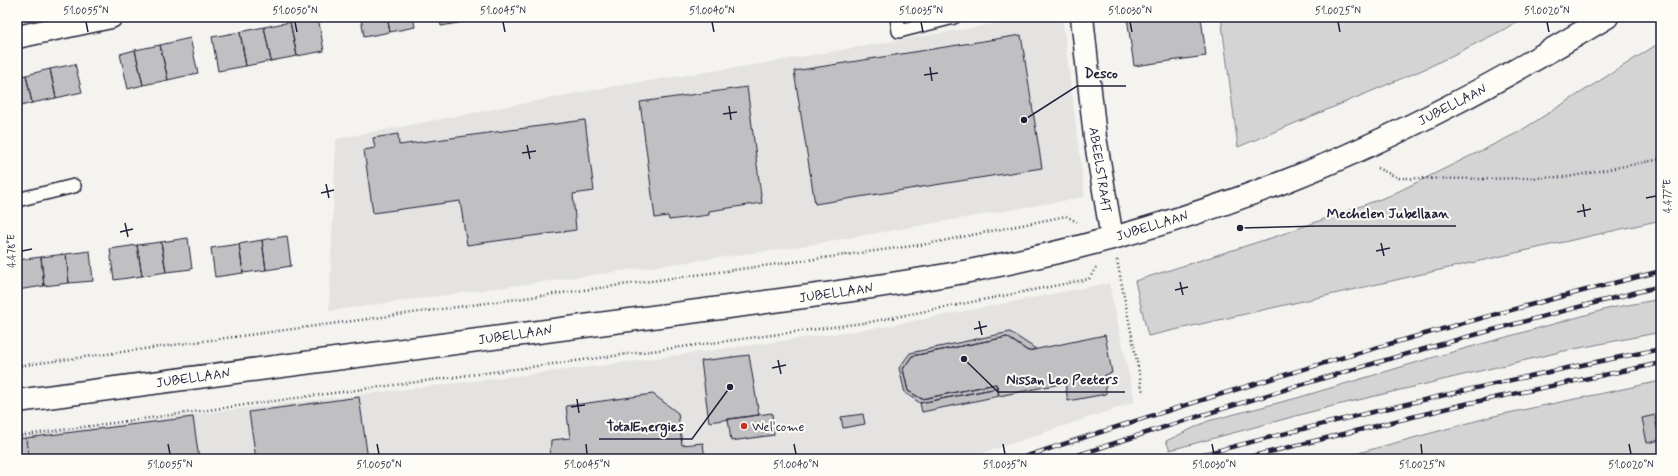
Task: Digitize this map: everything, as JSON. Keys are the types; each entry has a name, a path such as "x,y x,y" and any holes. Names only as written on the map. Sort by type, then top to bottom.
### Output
{"main road":[{"path":"17,37 111,17"},
{"name":"ABEELSTRAAT","path":"1082,17 1094,138 1112,238"},
{"name":"JUBELLAAN","path":"17,401 905,282 981,269 1112,238 1208,208 1287,180 1346,155 1453,104 1534,61 1607,17"}],"lane":[{"path":"897,17 899,31 954,17"},
{"path":"17,200 74,186"}],"path":[{"path":"1346,155 1399,178 1483,179 1568,177 1661,159"},
{"path":"17,366 927,244 1066,216 1079,222"},
{"path":"1112,238 1142,393"},
{"path":"17,436 335,392 870,322 1089,279 1112,238"}],"shaded area":[{"path":"1034,17 1062,17 1085,197 797,247 329,311 336,139 615,86 765,63"},
{"path":"1221,17 1525,17 1501,31 1427,68 1238,147"},
{"path":"1661,42 1661,220 1148,336 1135,281 1277,236 1389,196 1517,133"},
{"path":"1109,283 1135,402 966,459 17,459 17,436 598,366 883,327"},
{"path":"1661,299 1661,332 1564,351 1329,407 1170,450 1166,441 1208,421 1297,398 1438,356 1611,308"},
{"path":"1661,381 1661,459 1336,459 1494,416"}],"building":[{"path":"318,17 324,51 297,56 290,22"},
{"path":"361,17 387,17 390,32 364,37"},
{"path":"387,17 413,17 415,27 390,32"},
{"path":"440,17 468,17 469,21 441,26"},
{"path":"468,17 489,17 469,21"},
{"path":"1127,17 1201,17 1206,56 1134,66"},
{"path":"290,22 297,56 271,61 264,27"},
{"path":"264,27 271,61 246,66 240,32"},
{"path":"240,32 246,66 218,71 212,37"},
{"path":"1021,35 1042,168 815,204 794,71"},
{"path":"190,38 198,73 168,80 160,45"},
{"path":"160,45 168,80 143,85 135,50"},
{"path":"135,50 143,85 128,89 120,54"},
{"path":"75,64 82,92 56,98 50,69"},
{"path":"50,69 56,98 32,103 26,75"},
{"path":"26,75 32,103 17,107 17,77"},
{"path":"747,87 762,203 709,211 709,215 669,220 668,216 655,218 640,102"},
{"path":"585,120 594,191 573,194 576,230 467,245 460,201 373,213 364,150 375,148 373,138 398,134 399,145"},
{"path":"287,236 291,266 266,270 262,240"},
{"path":"188,238 192,269 166,272 161,242"},
{"path":"262,240 266,270 243,273 239,244"},
{"path":"161,242 166,272 142,276 137,245"},
{"path":"239,244 243,273 215,277 211,248"},
{"path":"137,245 142,276 114,280 110,249"},
{"path":"90,251 93,281 69,283 66,254"},
{"path":"66,254 69,283 44,286 41,257"},
{"path":"41,257 44,286 17,290 17,260"},
{"path":"1010,332 1036,349 1028,351 1007,337 912,356 903,369 908,391 922,399 996,384 998,388 920,403 905,393 899,368 910,353"},
{"path":"1105,335 1112,373 1105,375 1106,394 1068,401 1065,383 999,396 996,384 922,399 908,391 903,369 912,356 1007,337 1028,351"},
{"path":"749,355 759,415 709,422 701,361"},
{"path":"998,388 999,396 922,412 920,403"},
{"path":"653,394 678,413 682,445 703,443 705,459 550,459 551,440 570,438 566,406"},
{"path":"359,397 368,459 256,459 249,412"},
{"path":"772,413 774,435 731,441 728,419"},
{"path":"863,414 865,424 843,428 841,417"},
{"path":"1655,415 1657,429 1661,431 1661,440 1647,443 1642,418"},
{"path":"193,417 199,459 29,459 26,438"},
{"path":"26,438 29,459 17,459 17,439"}],"railway":[{"path":"1018,459 1177,408 1338,359 1499,313 1661,271"},
{"path":"1066,459 1213,412 1362,367 1511,325 1661,286"},
{"path":"1185,459 1422,400 1661,349"},
{"path":"1241,459 1465,404 1661,363"}],"place":[{"name":"Desco","path":"1024,120"},
{"name":"Mechelen Jubellaan","path":"1240,228"},
{"name":"Nissan Leo Peeters","path":"964,359"},
{"name":"TotalEnergies","path":"730,387"},
{"name":"Wel'come","path":"744,426"}]}
